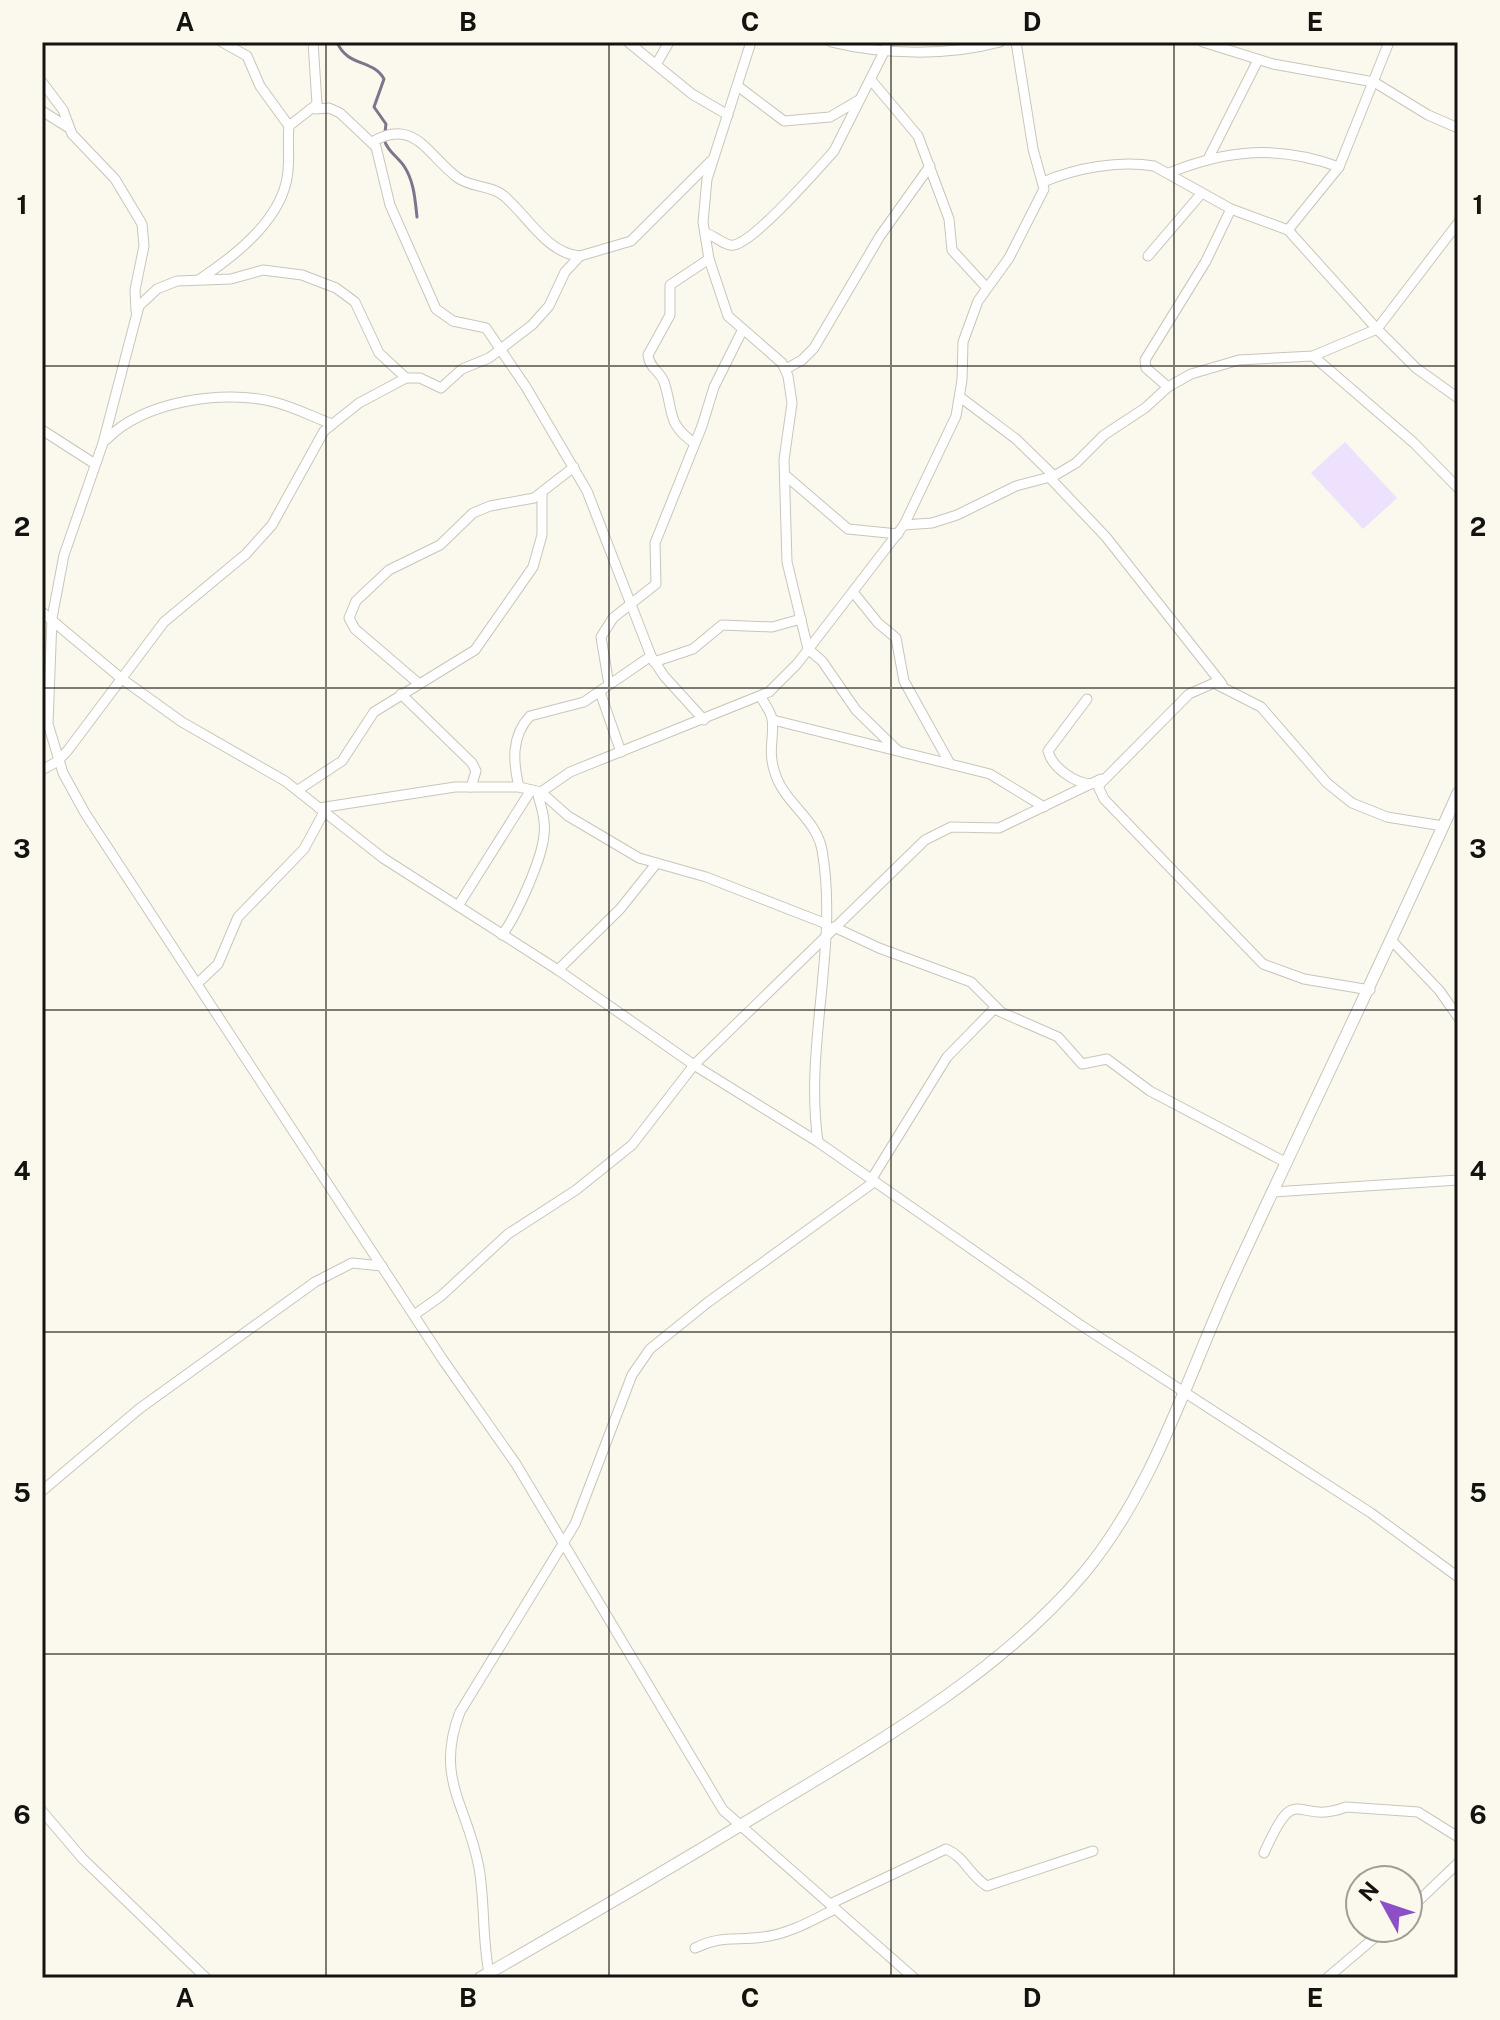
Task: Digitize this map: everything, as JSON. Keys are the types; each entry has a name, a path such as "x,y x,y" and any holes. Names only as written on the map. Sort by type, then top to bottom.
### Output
{"street":[{"path":"199,280 233,256 273,211 287,181 289,126 260,86 247,56 222,42"},
{"path":"313,42 315,109"},
{"path":"628,42 692,94 728,115"},
{"path":"657,63 669,42"},
{"path":"751,42 739,87 711,161 703,211 709,259 724,308 742,331 786,369 792,403 785,475 787,562 808,649 822,661 856,710 897,750"},
{"path":"831,42 949,50 1000,42"},
{"path":"458,906 536,791 570,772 761,697 777,685 901,529 948,436 960,397 963,342 986,287 1013,251 1042,195 1043,182 1033,149 1016,42"},
{"path":"1203,42 1258,60 1374,82 1428,115 1458,128"},
{"path":"1288,230 1339,167 1389,42"},
{"path":"705,233 733,245 767,220 834,151 888,46"},
{"path":"1209,157 1258,60"},
{"path":"871,80 910,123 949,219 952,250 986,287"},
{"path":"42,82 63,110 69,128"},
{"path":"739,87 774,116 797,122 830,117 861,99"},
{"path":"289,126 315,109 329,108 340,113 372,142 378,152 390,205 436,309 453,321 486,328 501,348 574,467 596,510 652,659 704,720"},
{"path":"42,111 69,128 115,179 142,224 144,246 135,290 136,314"},
{"path":"372,142 392,132 412,137 458,178 499,193 563,252 580,256 631,241 711,161"},
{"path":"1169,173 1209,157 1280,152 1305,155 1339,167"},
{"path":"1043,182 1071,170 1128,164 1154,166 1231,209 1288,230 1416,368 1458,398"},
{"path":"786,369 814,348 880,236 930,166"},
{"path":"1148,256 1201,194"},
{"path":"1168,387 1146,368 1145,360 1206,261 1231,209"},
{"path":"785,475 848,529 901,529 945,519 1016,486 1052,477 1076,463 1104,435 1145,408 1168,387 1191,374 1239,360 1313,356 1377,329 1458,223"},
{"path":"42,770 58,761 171,614 246,554 272,525 286,504 312,448 332,424 359,403 406,378 420,378 441,388 462,369 489,358 540,318 565,272 580,256"},
{"path":"694,443 676,429 663,382 649,365 648,355 670,315 668,288 709,259"},
{"path":"406,378 379,353 359,307 336,288 302,275 272,270 231,279 177,281 157,289 144,300 136,314 103,443 64,555 52,618 46,710 58,761 85,813 565,1541 665,1718 723,1810 914,1978"},
{"path":"609,685 601,637 605,627 656,584 653,551 714,387 742,331"},
{"path":"1313,356 1414,443 1458,488"},
{"path":"103,443 117,430 154,412 225,397 273,402 332,424"},
{"path":"960,397 1016,439 1106,537 1222,684 1243,700 1261,707 1327,783 1352,803 1387,817 1443,826"},
{"path":"42,430 95,464"},
{"path":"418,683 355,629 349,618 351,607 389,570 440,545 481,508 526,502 542,494 574,467"},
{"path":"298,790 336,768 368,717 475,650 528,578 542,535 542,494"},
{"path":"853,592 878,623 896,638 904,681 949,762"},
{"path":"42,612 122,679 182,722 298,790 383,858 558,970 694,1065 818,1142 1185,1396 1371,1513 1458,1577"},
{"path":"519,787 514,756 525,722 537,712 558,712 600,692 652,659 693,649 722,625 772,627 801,619"},
{"path":"818,1142 814,1104 823,939 829,925 934,834 959,826 999,828 1101,779 1189,694 1206,684 1222,684"},
{"path":"600,692 621,752"},
{"path":"401,694 472,763 476,771 471,787"},
{"path":"761,697 773,720 770,745 777,779 812,824 821,847 829,925"},
{"path":"1087,699 1048,751 1052,761 1075,780 1091,784"},
{"path":"773,720 949,762 1002,778 1044,807"},
{"path":"1101,779 1098,786 1104,799 1263,964 1304,979 1370,990"},
{"path":"321,810 471,787 519,787 536,791 575,821 656,864 716,881 971,982 999,1010 1063,1040 1082,1064 1107,1059 1150,1091 1285,1162"},
{"path":"502,935 520,909 542,847 544,816 536,791"},
{"path":"999,1010 986,1013 947,1057 873,1181 707,1303 643,1357 632,1375 579,1514 460,1712 452,1737 452,1787 479,1867 484,1975 741,1826 911,1720 1037,1621 1085,1572 1115,1530 1163,1446 1219,1307 1285,1162 1370,990 1458,793"},
{"path":"199,982 218,964 238,917 304,849 321,810"},
{"path":"558,970 620,909 656,864"},
{"path":"414,1315 447,1291 508,1234 607,1168 636,1141 694,1065 823,939"},
{"path":"1392,941 1439,990 1458,1017"},
{"path":"1273,1192 1458,1180"},
{"path":"42,1491 139,1409 261,1319 331,1272 352,1263 363,1252 365,1240"},
{"path":"352,1263 382,1266"},
{"path":"1264,1853 1285,1812 1302,1808 1335,1811 1346,1807 1418,1812 1458,1837"},
{"path":"42,1811 82,1858 206,1978"},
{"path":"695,1948 717,1938 763,1937 801,1926 832,1906 946,1849 960,1855 974,1878 987,1886 1093,1851"},
{"path":"1424,1896 1458,1863"},
{"path":"1327,1978 1367,1944"}],"shaded area":[{"path":"1345,442 1397,498 1363,529 1311,473"}],"waterway":[{"path":"337,42 347,56 373,68 384,79 374,107 386,124 385,132"},
{"path":"384,139 410,178 417,217"}]}
